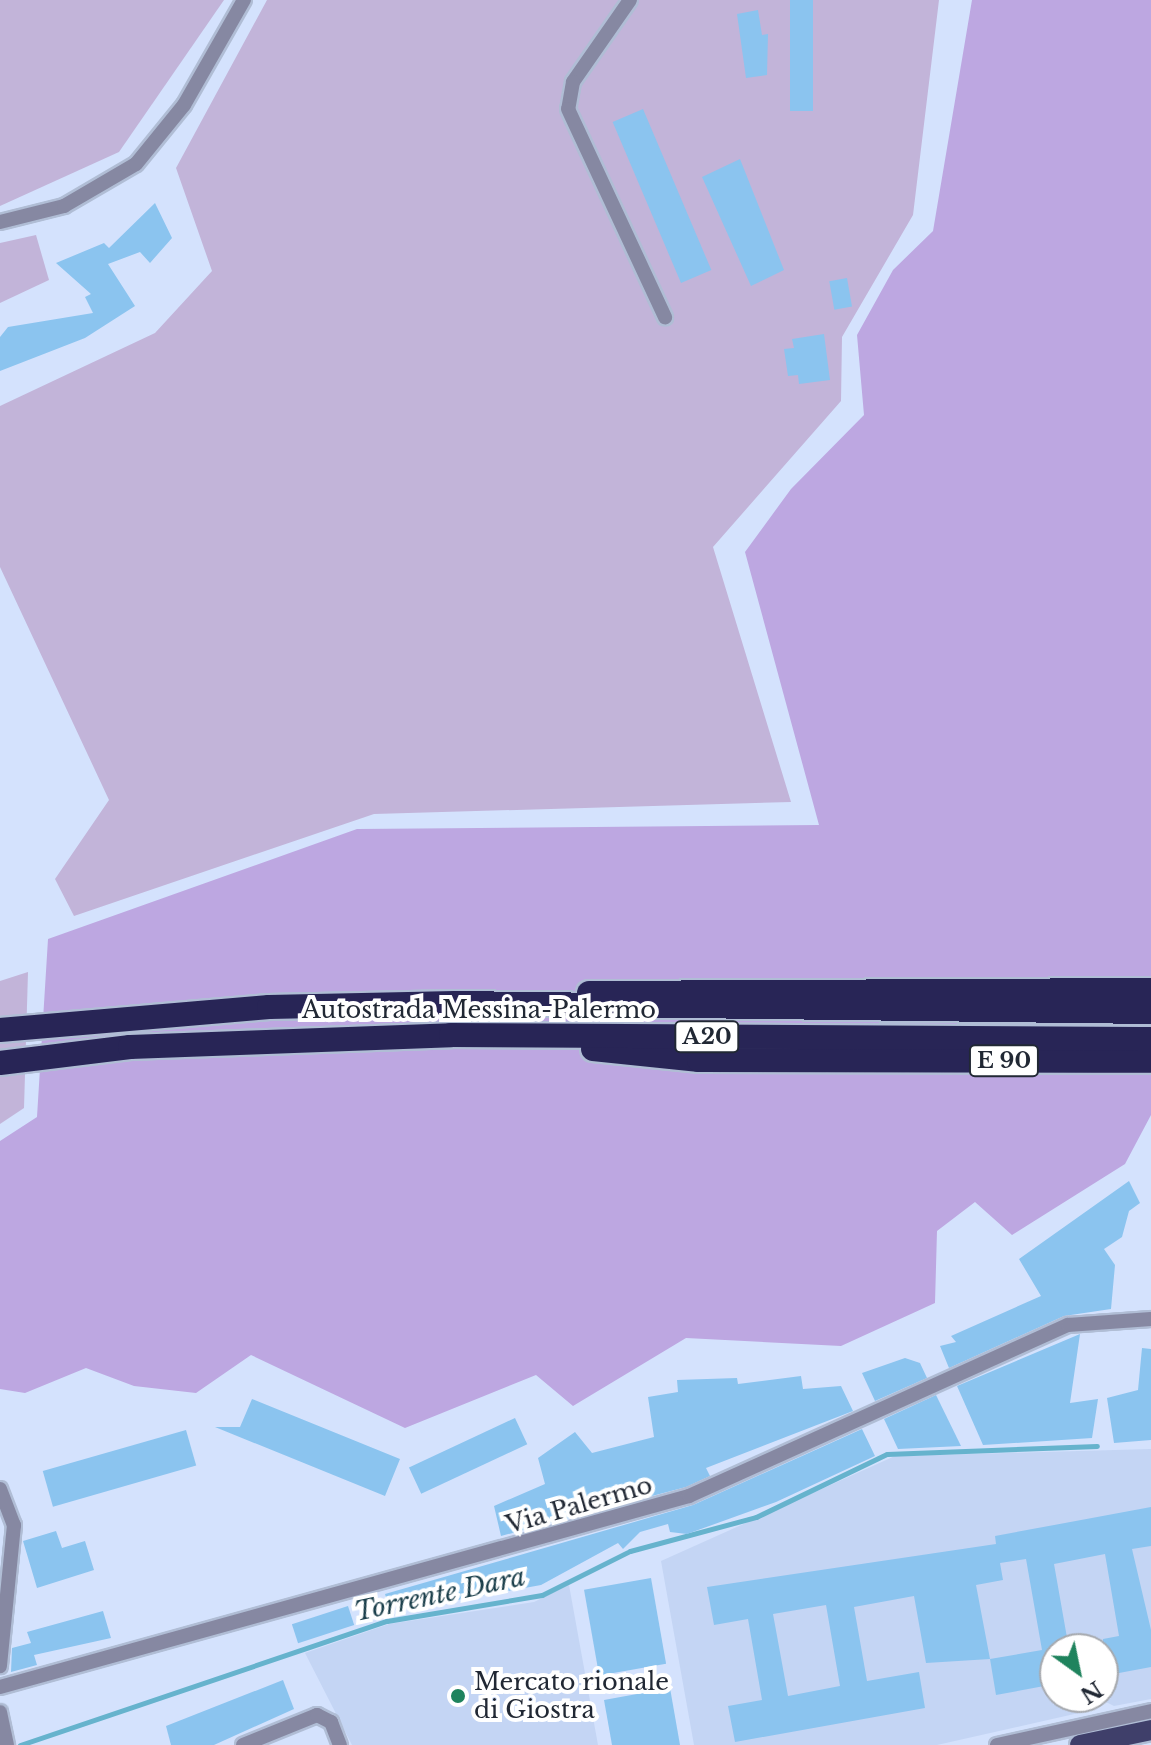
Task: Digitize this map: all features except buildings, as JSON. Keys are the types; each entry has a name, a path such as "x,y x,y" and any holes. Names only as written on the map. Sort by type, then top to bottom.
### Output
{"highway":[{"path":"528,1004 623,988 1151,990"},
{"name":"Autostrada Messina-Palermo","path":"0,1030 269,1007 455,1003 1151,1012"},
{"name":"Autostrada Messina-Palermo","path":"0,1063 264,1040 451,1035 1151,1039"},
{"name":"E 90","path":"528,1037 684,1059 1151,1061"}],"main road":[{"path":"1080,1745 1151,1730"}],"street":[{"path":"0,215 58,201 130,158 177,101 234,0"},
{"path":"0,222 64,206 136,164 184,105 244,0"},
{"path":"630,0 573,82 568,109 665,317"},
{"name":"Via Palermo","path":"0,1687 689,1496 1068,1325 1151,1319"},
{"path":"0,1489 14,1525 0,1666"},
{"path":"997,1745 1151,1711"},
{"path":"0,1712 6,1744"},
{"path":"243,1745 317,1715 331,1722 340,1745"}],"shaded area":[{"path":"0,0 224,0 119,152 0,206"},
{"path":"267,0 939,0 913,215 842,337 841,401 713,547 791,802 374,814 74,916 55,879 109,800 0,567 0,406 155,333 212,271 176,168"},
{"path":"972,0 1151,0 1151,1115 1125,1164 1012,1235 975,1202 937,1231 935,1303 841,1346 686,1338 573,1406 536,1375 405,1428 251,1355 196,1393 134,1386 86,1368 25,1393 0,1389 0,1141 37,1117 48,939 357,829 819,825 745,552 791,489 864,415 857,335 893,270 933,231"},
{"path":"36,235 49,280 0,303 0,243"},
{"path":"28,972 24,1108 0,1124 0,981"},
{"path":"1151,1449 1151,1699 1119,1705 1119,1633 1039,1633 1039,1713 1079,1713 937,1745 694,1745 661,1561 895,1456"},
{"name":"Mercato rionale di Giostra","path":"569,1585 598,1745 352,1745 305,1653 389,1624 534,1602"}],"waterway":[{"name":"Torrente Dara","path":"20,1745 387,1621 542,1595 630,1551 756,1517 887,1454 1097,1446"}],"place":[{"name":"Mercato rionale di Giostra","path":"458,1696"}]}
